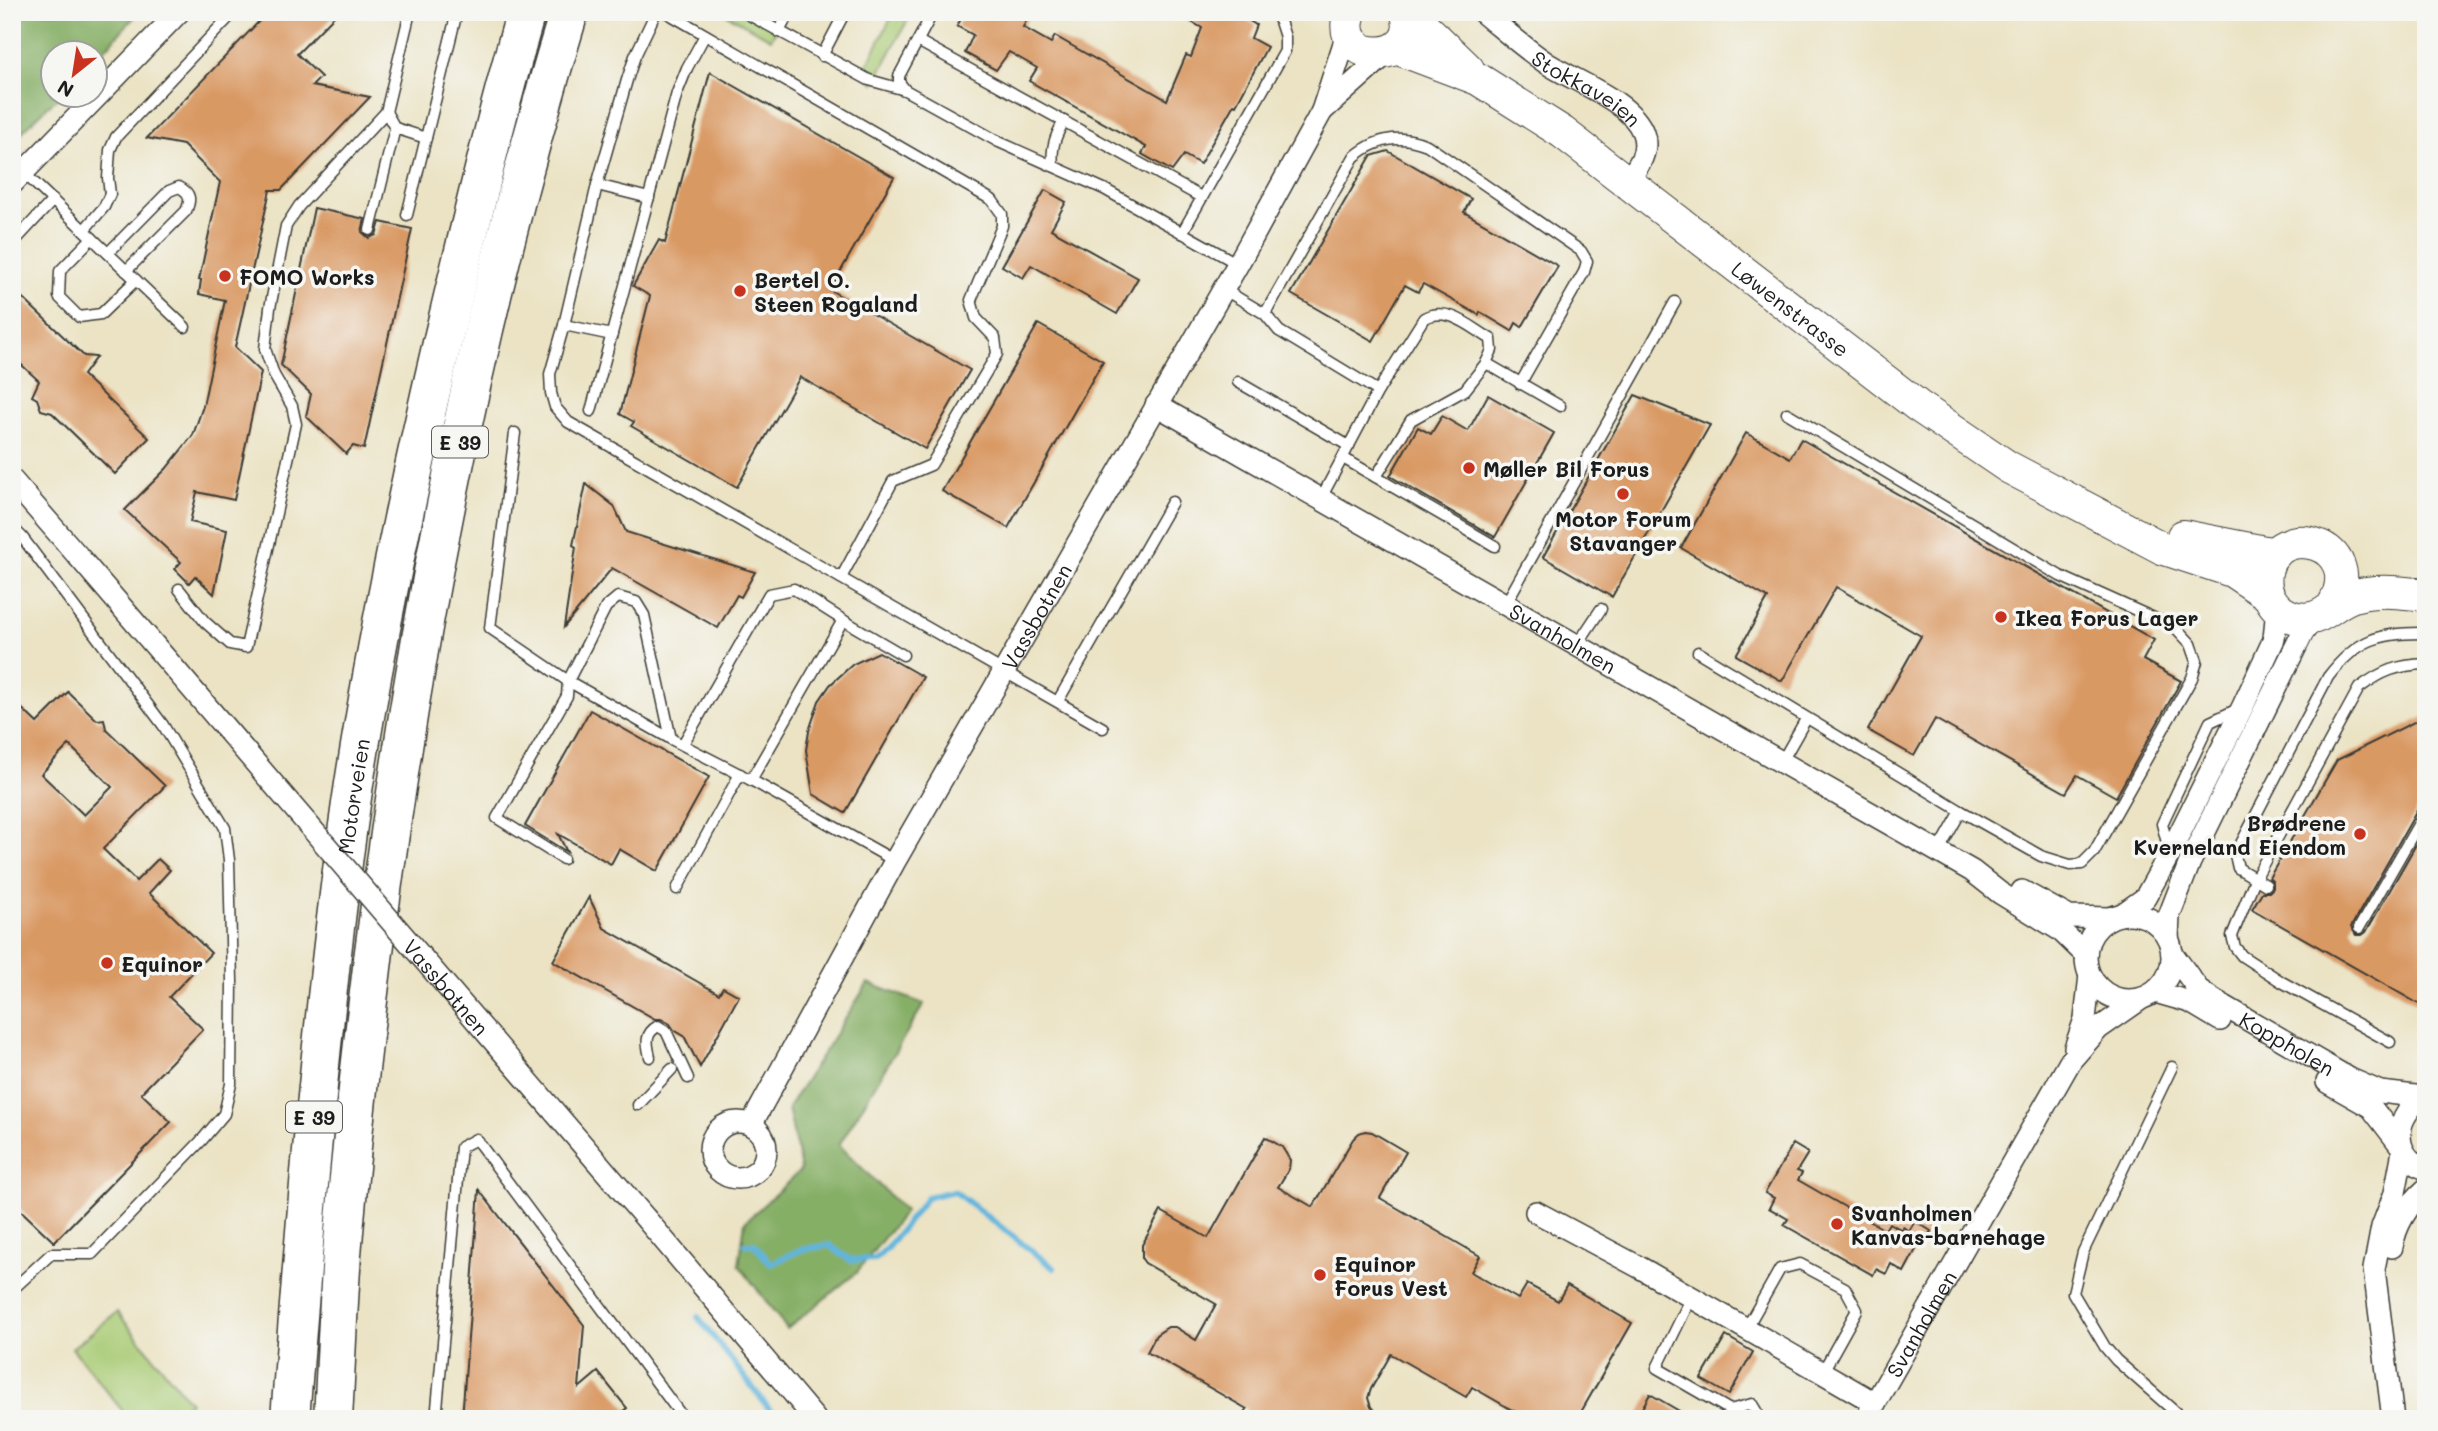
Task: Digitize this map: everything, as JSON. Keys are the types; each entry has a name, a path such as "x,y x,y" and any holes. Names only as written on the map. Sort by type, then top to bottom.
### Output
{"highway":[{"name":"Motorveien","path":"290,1419 322,1030 352,801 380,633 411,475 480,184 526,12"},
{"name":"E 39","path":"333,1419 345,1231 383,880 423,626 475,367 513,205 569,12"},
{"name":"E 39","path":"339,1326 347,1397 346,1419"}],"main road":[{"path":"1391,50 1404,39 1408,29 1407,12"},
{"name":"Løwenstrasse","path":"1407,12 1478,79 1562,132 1804,320 1963,439 2008,467 2162,548 2232,571 2272,601"},
{"name":"Løwenstrasse","path":"1344,19 1359,47 1377,54 1391,50 1478,79"},
{"name":"Løwenstrasse","path":"2113,522 2274,554"},
{"path":"2325,611 2341,592 2343,578 2339,564 2331,552 2318,544 2302,541 2287,545 2274,554 2267,566 2265,580 2272,601 2288,615 2301,619 2325,611 2356,595 2380,591 2426,595"},
{"path":"2339,564 2380,575 2426,579"}],"street":[{"path":"18,178 179,12"},
{"name":"Stokkaveien","path":"1482,12 1546,63 1631,114 1642,130 1644,149 1627,182"},
{"name":"Vassbotnen","path":"751,1125 895,861 1238,264 1322,111 1344,19"},
{"name":"Vassbotnen","path":"1322,111 1391,50"},
{"name":"Svanholmen","path":"1156,405 1972,871 2000,893 2060,930 2088,965 2085,1019 2071,1060 1870,1411 1822,1373 1536,1212"},
{"name":"Vassbotnen","path":"12,480 815,1419"},
{"path":"2272,601 2274,639 2170,853 2145,898 2098,927 2089,941 2088,965 2098,987 2110,996 2124,1000 2148,995 2165,982 2171,968 2169,916 2190,862 2303,632 2325,611"},
{"name":"Svanholmen","path":"1972,871 2005,882 2070,916 2116,916"},
{"path":"2116,916 2145,917 2158,925 2170,946"},
{"name":"Koppholen","path":"2170,946 2199,989 2212,999 2327,1066 2379,1092 2425,1097"},
{"name":"Svanholmen","path":"2071,1060 2098,1029 2148,995"},
{"name":"Koppholen","path":"2148,995 2190,1002 2371,1107 2411,1161 2426,1169"},
{"path":"2393,1419 2374,1269 2382,1227 2395,1193 2402,1148 2399,1134 2401,1123 2414,1103 2425,1097"},
{"path":"2389,1382 2386,1271 2395,1231 2411,1202 2426,1189"}],"lane":[{"path":"84,230 104,207 110,194 110,150 116,137 234,12"},
{"path":"179,589 205,622 230,644 247,647 296,424 292,406 274,375 265,349 286,226 299,206 386,112 410,12"},
{"path":"407,215 457,12"},
{"path":"656,12 635,56 597,185 550,374 555,407 568,422 1102,728"},
{"path":"666,12 992,200 1002,214 1002,226 971,300 976,318 995,338 998,354 931,465 893,481 841,578"},
{"path":"744,12 880,85 905,90 999,142 1104,189 1238,264"},
{"path":"779,32 789,12"},
{"path":"822,56 845,12"},
{"path":"905,90 899,82 899,76 933,12"},
{"path":"1182,233 1285,51 1285,37 1277,12"},
{"path":"591,411 677,93 705,36"},
{"path":"918,41 1201,197"},
{"path":"386,112 395,128 426,138"},
{"path":"1053,166 1051,149 1064,121"},
{"path":"370,230 395,128"},
{"path":"1265,314 1354,156 1364,147 1396,138 1411,138 1427,145 1581,251 1587,261 1584,272 1520,384"},
{"path":"18,178 52,200 185,327"},
{"path":"597,185 649,198"},
{"path":"108,253 169,191 179,187 184,189 191,201 186,211 126,271"},
{"path":"12,243 52,200"},
{"path":"92,238 60,271 60,297 79,317 101,314 136,280"},
{"path":"1223,289 1265,314 1279,331 1378,391"},
{"path":"1504,605 1675,302"},
{"path":"1320,500 1378,391 1424,318 1436,312 1451,315 1491,339 1492,350 1486,363 1465,390 1411,420 1376,477"},
{"path":"564,325 612,335"},
{"path":"1486,363 1560,406"},
{"path":"1238,382 1349,446"},
{"path":"1698,652 1961,811 2041,856 2070,865 2082,864 2094,852 2192,678 2197,661 2191,644 2176,628 2060,576 1787,413"},
{"path":"515,433 490,628 568,681 895,861"},
{"path":"1343,458 1495,546"},
{"path":"1058,701 1172,502"},
{"path":"12,527 163,725 225,828 229,860 232,981 232,1084 224,1114 92,1254 51,1254 12,1290"},
{"path":"683,744 769,594 794,589 903,655"},
{"path":"563,859 497,818 566,696 568,681 606,607 618,597 636,602 644,615 671,739"},
{"path":"1577,645 1601,609"},
{"path":"751,780 843,620"},
{"path":"2266,885 2238,868 2235,855 2328,677 2348,654 2372,638 2426,633"},
{"path":"2389,1042 2282,982 2242,956 2235,947 2232,936 2255,879 2359,688 2384,671 2426,664"},
{"path":"1781,762 1805,719"},
{"path":"677,889 740,774"},
{"path":"1938,852 1961,811"},
{"path":"2359,928 2426,811"},
{"path":"650,1057 646,1040 650,1030 658,1026 666,1031 688,1079"},
{"path":"2172,1067 2083,1252 2073,1293 2105,1347 2183,1419"},
{"path":"638,1105 672,1069"},
{"path":"436,1419 461,1147 476,1139 684,1419"},
{"path":"1745,1330 1780,1269 1800,1264 1845,1289 1857,1310 1822,1373"},
{"path":"1691,1298 1657,1368 1730,1410 1752,1404 1761,1419"}],"green space":[{"path":"12,12 139,12 108,46 108,38 38,38 38,108 46,108 12,142"},
{"path":"722,12 786,12 771,39"},
{"path":"894,12 912,12 874,83 864,71"},
{"path":"868,983 924,1004 839,1145 905,1211 856,1273 787,1329 739,1265 745,1222 801,1170 788,1108"},
{"path":"117,1312 190,1402 170,1419 129,1419 72,1348"}],"building":[{"path":"268,12 338,12 297,54 321,77 312,86 370,97 281,190 270,190 235,347 261,372 234,500 197,492 190,522 227,530 214,594 195,576 189,583 175,569 181,562 125,510 166,469 193,435 203,406 225,300 199,294 199,280 220,182 183,145 147,138"},
{"path":"965,12 1031,12 1023,27 1051,43 1055,36 1167,100 1186,55 1191,57 1202,28 1174,12 1234,12 1256,25 1251,38 1267,47 1200,164 1184,155 1172,171 1142,154 1146,147 1029,81 1037,68 1009,52 996,70 965,53 973,35 957,26"},
{"path":"710,72 894,177 830,290 970,370 925,449 800,377 737,487 631,426 634,422 620,414 650,296 633,286 659,240 665,243"},
{"path":"1388,151 1471,199 1464,212 1558,266 1522,327 1516,323 1512,331 1423,284 1418,292 1405,285 1373,341 1291,294 1371,156"},
{"path":"1045,190 1066,202 1051,229 1138,278 1117,314 1031,265 1023,278 1002,266"},
{"path":"314,208 365,219 362,232 369,238 376,235 380,222 412,229 364,449 353,446 346,454 306,416 311,394 281,365"},
{"path":"12,288 84,356 96,357 83,375 149,438 115,474 52,413 41,410 37,399 32,396 39,381 12,356"},
{"path":"1038,324 1103,361 1008,528 942,491"},
{"path":"1488,395 1554,433 1495,537 1390,476 1418,427 1431,434 1442,416 1468,431"},
{"path":"1635,395 1710,425 1612,597 1543,557"},
{"name":"Ikea Forus Lager","path":"1746,433 1790,458 1801,439 2154,640 2143,660 2181,681 2116,797 2077,775 2066,793 1935,719 1914,756 1868,730 1921,636 1836,587 1782,681 1736,655 1768,598 1681,548"},
{"path":"586,484 614,506 626,532 755,572 741,597 737,595 718,628 612,568 564,627 576,547 573,545"},
{"path":"879,652 923,677 845,813 813,794 806,750 809,731 819,701 830,685 853,664"},
{"name":"Equinor","path":"68,692 97,720 104,719 106,729 165,786 103,849 136,881 158,859 170,870 149,893 211,953 169,997 203,1029 141,1093 171,1122 54,1242 12,1202 12,941 19,934 12,927 12,699 37,723","holes":["69,745 112,787 84,815 41,774"]},
{"path":"590,710 709,777 657,871 619,849 611,864 558,834 567,852 525,826"},
{"name":"Brødrene Kverneland Eiendom","path":"2426,716 2426,803 2419,807 2351,927 2356,935 2366,932 2426,827 2426,1008 2252,909 2262,892 2269,892 2273,888 2273,882 2269,878 2337,760"},
{"path":"589,897 604,928 719,994 723,987 739,996 700,1067 684,1036 670,1024 655,1019 553,961"},
{"name":"Equinor Forus Vest","path":"1365,1131 1372,1132 1406,1152 1380,1198 1480,1256 1471,1272 1518,1299 1527,1284 1558,1301 1567,1285 1632,1323 1577,1419 1528,1419 1472,1387 1466,1397 1391,1354 1368,1398 1371,1407 1382,1419 1241,1419 1247,1409 1147,1352 1156,1335 1168,1327 1175,1327 1196,1340 1216,1304 1142,1259 1142,1245 1161,1211 1208,1238 1265,1137 1282,1147 1290,1160 1289,1169 1278,1187 1313,1207 1353,1139"},
{"path":"1793,1144 1808,1153 1797,1171 1802,1173 1798,1180 1885,1230 1889,1223 1909,1231 1915,1221 1931,1231 1924,1244 1920,1242 1904,1272 1891,1264 1886,1274 1876,1269 1873,1275 1784,1225 1788,1219 1769,1208 1774,1198 1765,1193"},
{"path":"479,1190 584,1325 579,1388 598,1372 627,1408 613,1419 462,1419"},
{"path":"1726,1336 1753,1352 1729,1395 1701,1379"},
{"path":"1650,1394 1693,1419 1636,1419"}],"waterway":[{"path":"745,1244 754,1244 771,1264 800,1250 829,1245 850,1260 875,1259 887,1248 927,1197 954,1191 1054,1268"},
{"path":"698,1317 777,1419"}],"place":[{"name":"FOMO Works","path":"225,276"},
{"name":"Bertel O. Steen Rogaland","path":"740,291"},
{"name":"Møller Bil Forus","path":"1469,468"},
{"name":"Motor Forum Stavanger","path":"1623,494"},
{"name":"Ikea Forus Lager","path":"2001,617"},
{"name":"Brødrene Kverneland Eiendom","path":"2360,834"},
{"name":"Equinor","path":"107,963"},
{"name":"Svanholmen Kanvas-barnehage","path":"1837,1224"},
{"name":"Equinor Forus Vest","path":"1320,1275"}]}
